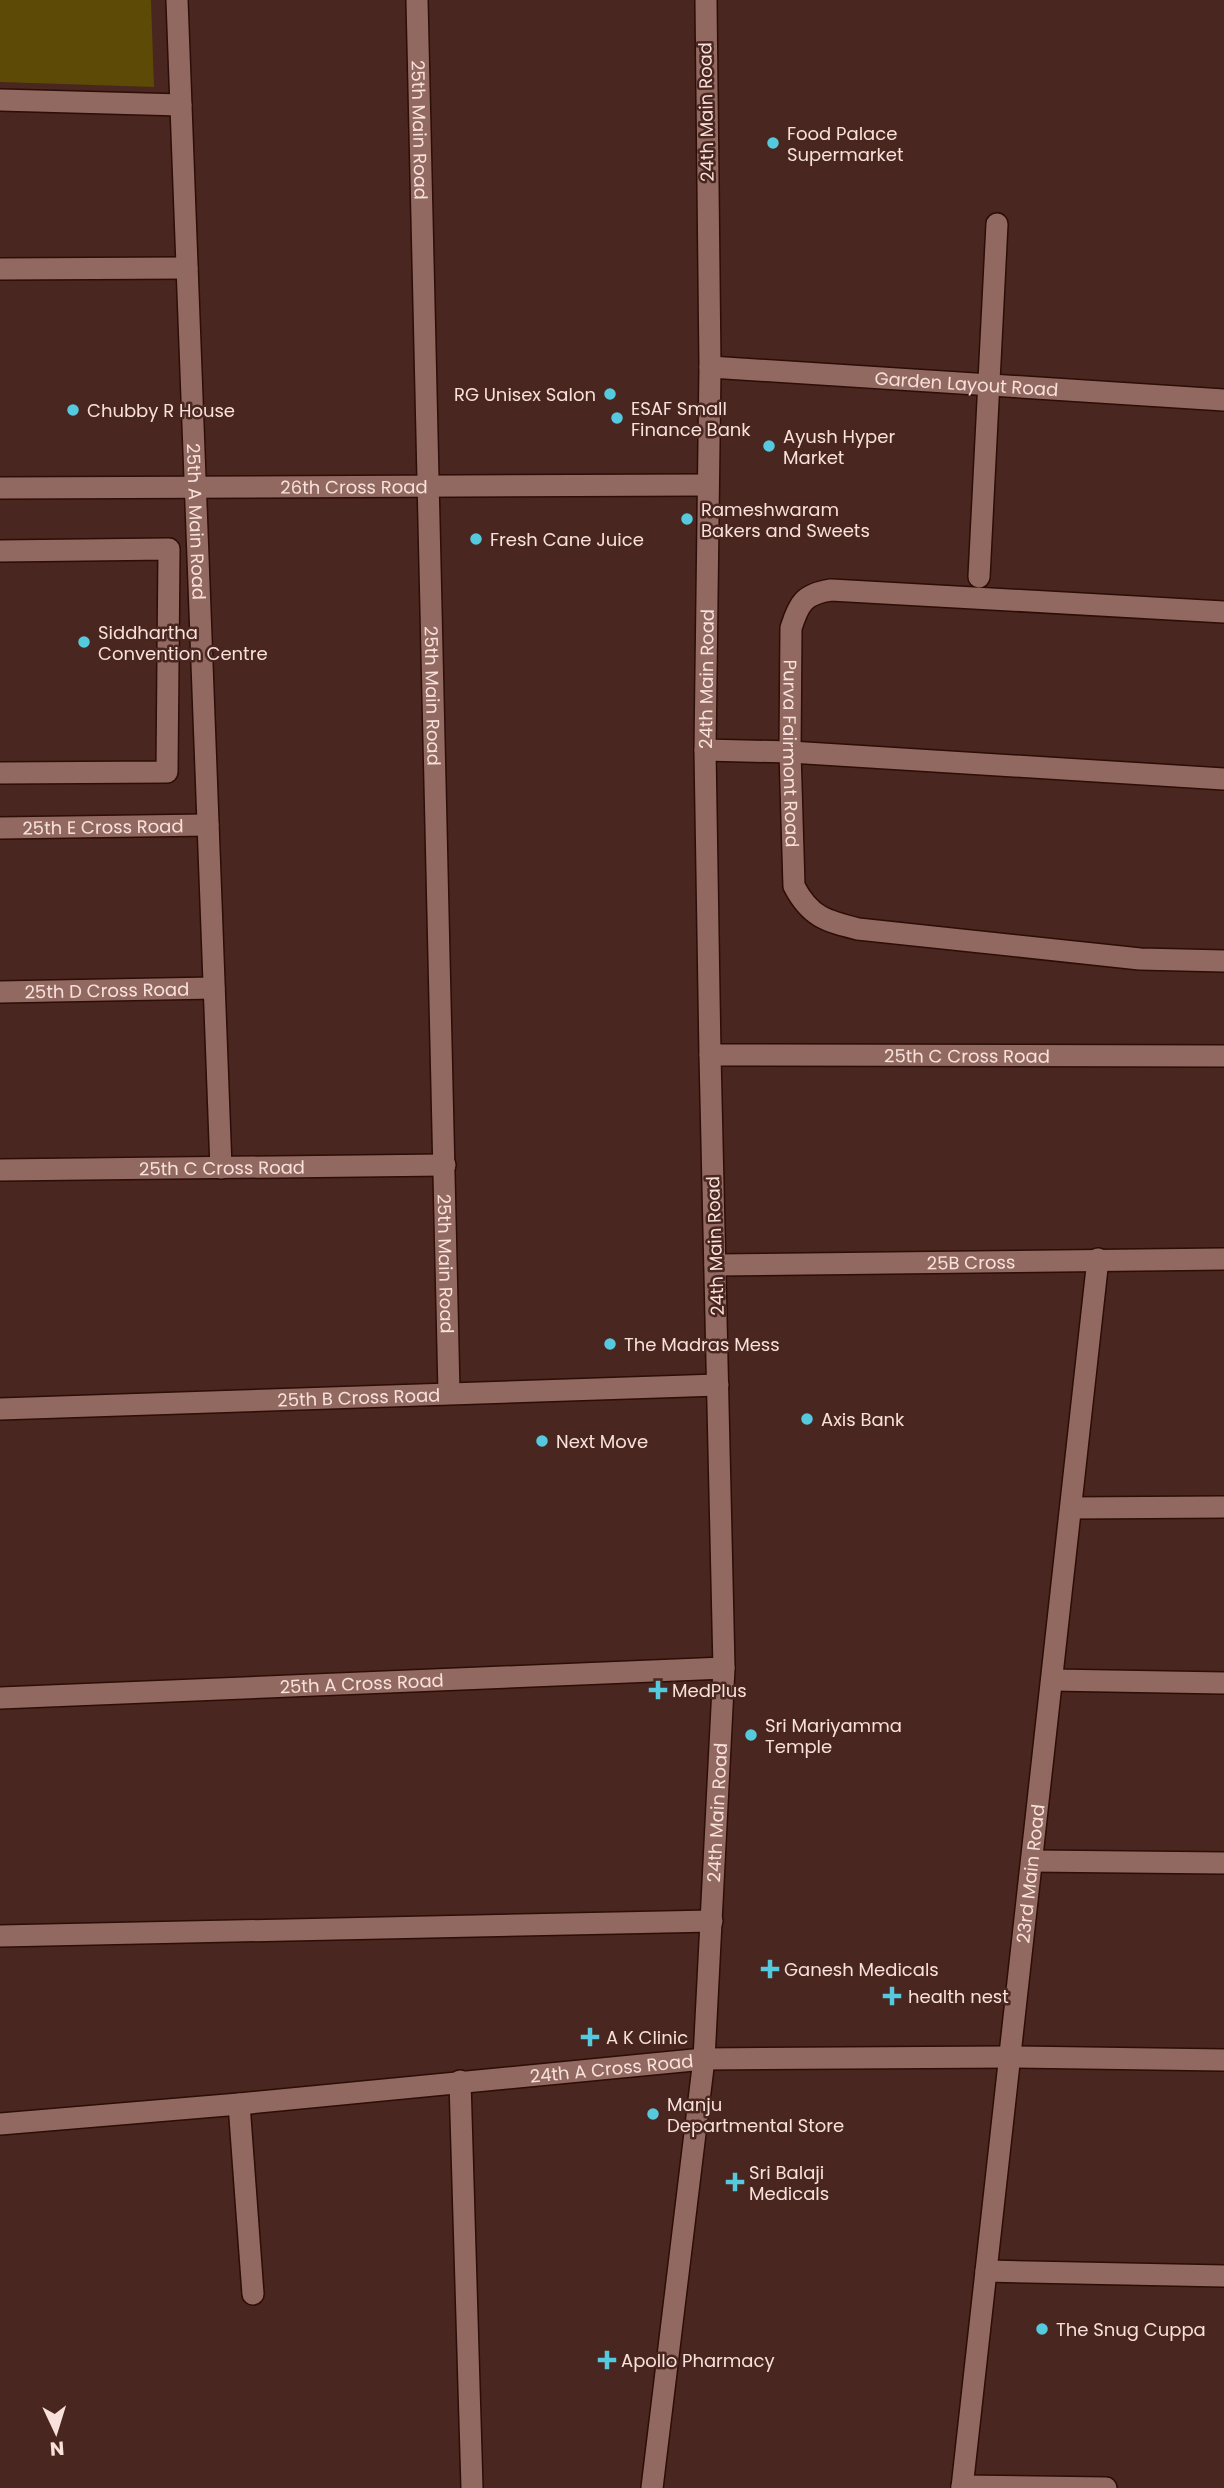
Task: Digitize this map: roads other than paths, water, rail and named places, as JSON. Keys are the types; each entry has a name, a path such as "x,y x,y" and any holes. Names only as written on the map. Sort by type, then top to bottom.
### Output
{"street":[{"name":"25th A Main Road","path":"177,0 221,1168"},
{"name":"25th Main Road","path":"417,0 449,1392"},
{"name":"24th Main Road","path":"652,2488 704,2059 724,1668 705,750 709,368 706,0"},
{"path":"0,100 181,105"},
{"path":"979,577 996,225"},
{"path":"0,269 187,268"},
{"name":"Garden Layout Road","path":"709,368 989,383 1224,400"},
{"name":"26th Cross Road","path":"0,488 707,485"},
{"path":"0,551 169,549 167,772 0,774"},
{"name":"Purva Fairmont Road","path":"1224,612 831,590 814,593 803,601 791,628 790,751 794,886 803,903 823,918 858,929 1140,959 1224,961"},
{"path":"705,750 790,751 1224,779"},
{"name":"25th E Cross Road","path":"0,828 208,825"},
{"name":"25th D Cross Road","path":"0,992 214,988"},
{"name":"25th C Cross Road","path":"710,1055 1224,1056"},
{"name":"25th C Cross Road","path":"0,1170 445,1165"},
{"name":"23rd Main Road","path":"962,2487 1098,1259"},
{"name":"25B Cross","path":"715,1265 1224,1259"},
{"name":"25th B Cross Road","path":"0,1409 718,1385"},
{"path":"1071,1508 1224,1507"},
{"name":"25th A Cross Road","path":"0,1698 724,1668"},
{"path":"1052,1680 1224,1683"},
{"path":"1032,1861 1224,1863"},
{"path":"0,1936 712,1921"},
{"name":"24th A Cross Road","path":"0,2124 704,2059 1010,2057 1224,2060"},
{"path":"460,2081 472,2488"},
{"path":"239,2104 253,2294"},
{"path":"986,2271 1224,2276"},
{"path":"962,2487 1106,2488"}],"place":[{"name":"Food Palace Supermarket","path":"773,143"},
{"name":"RG Unisex Salon","path":"610,394"},
{"name":"Chubby R House","path":"73,410"},
{"name":"ESAF Small Finance Bank","path":"617,418"},
{"name":"Ayush Hyper Market","path":"769,446"},
{"name":"Rameshwaram Bakers and Sweets","path":"687,519"},
{"name":"Fresh Cane Juice","path":"476,539"},
{"name":"Siddhartha Convention Centre","path":"84,642"},
{"name":"The Madras Mess","path":"610,1344"},
{"name":"Axis Bank","path":"807,1419"},
{"name":"Next Move","path":"542,1441"},
{"name":"MedPlus","path":"658,1690"},
{"name":"Sri Mariyamma Temple","path":"751,1735"},
{"name":"Ganesh Medicals","path":"770,1969"},
{"name":"health nest","path":"892,1996"},
{"name":"A K Clinic","path":"590,2037"},
{"name":"Manju Departmental Store","path":"653,2114"},
{"name":"Sri Balaji Medicals","path":"735,2182"},
{"name":"The Snug Cuppa","path":"1042,2329"},
{"name":"Apollo Pharmacy","path":"607,2360"}]}
